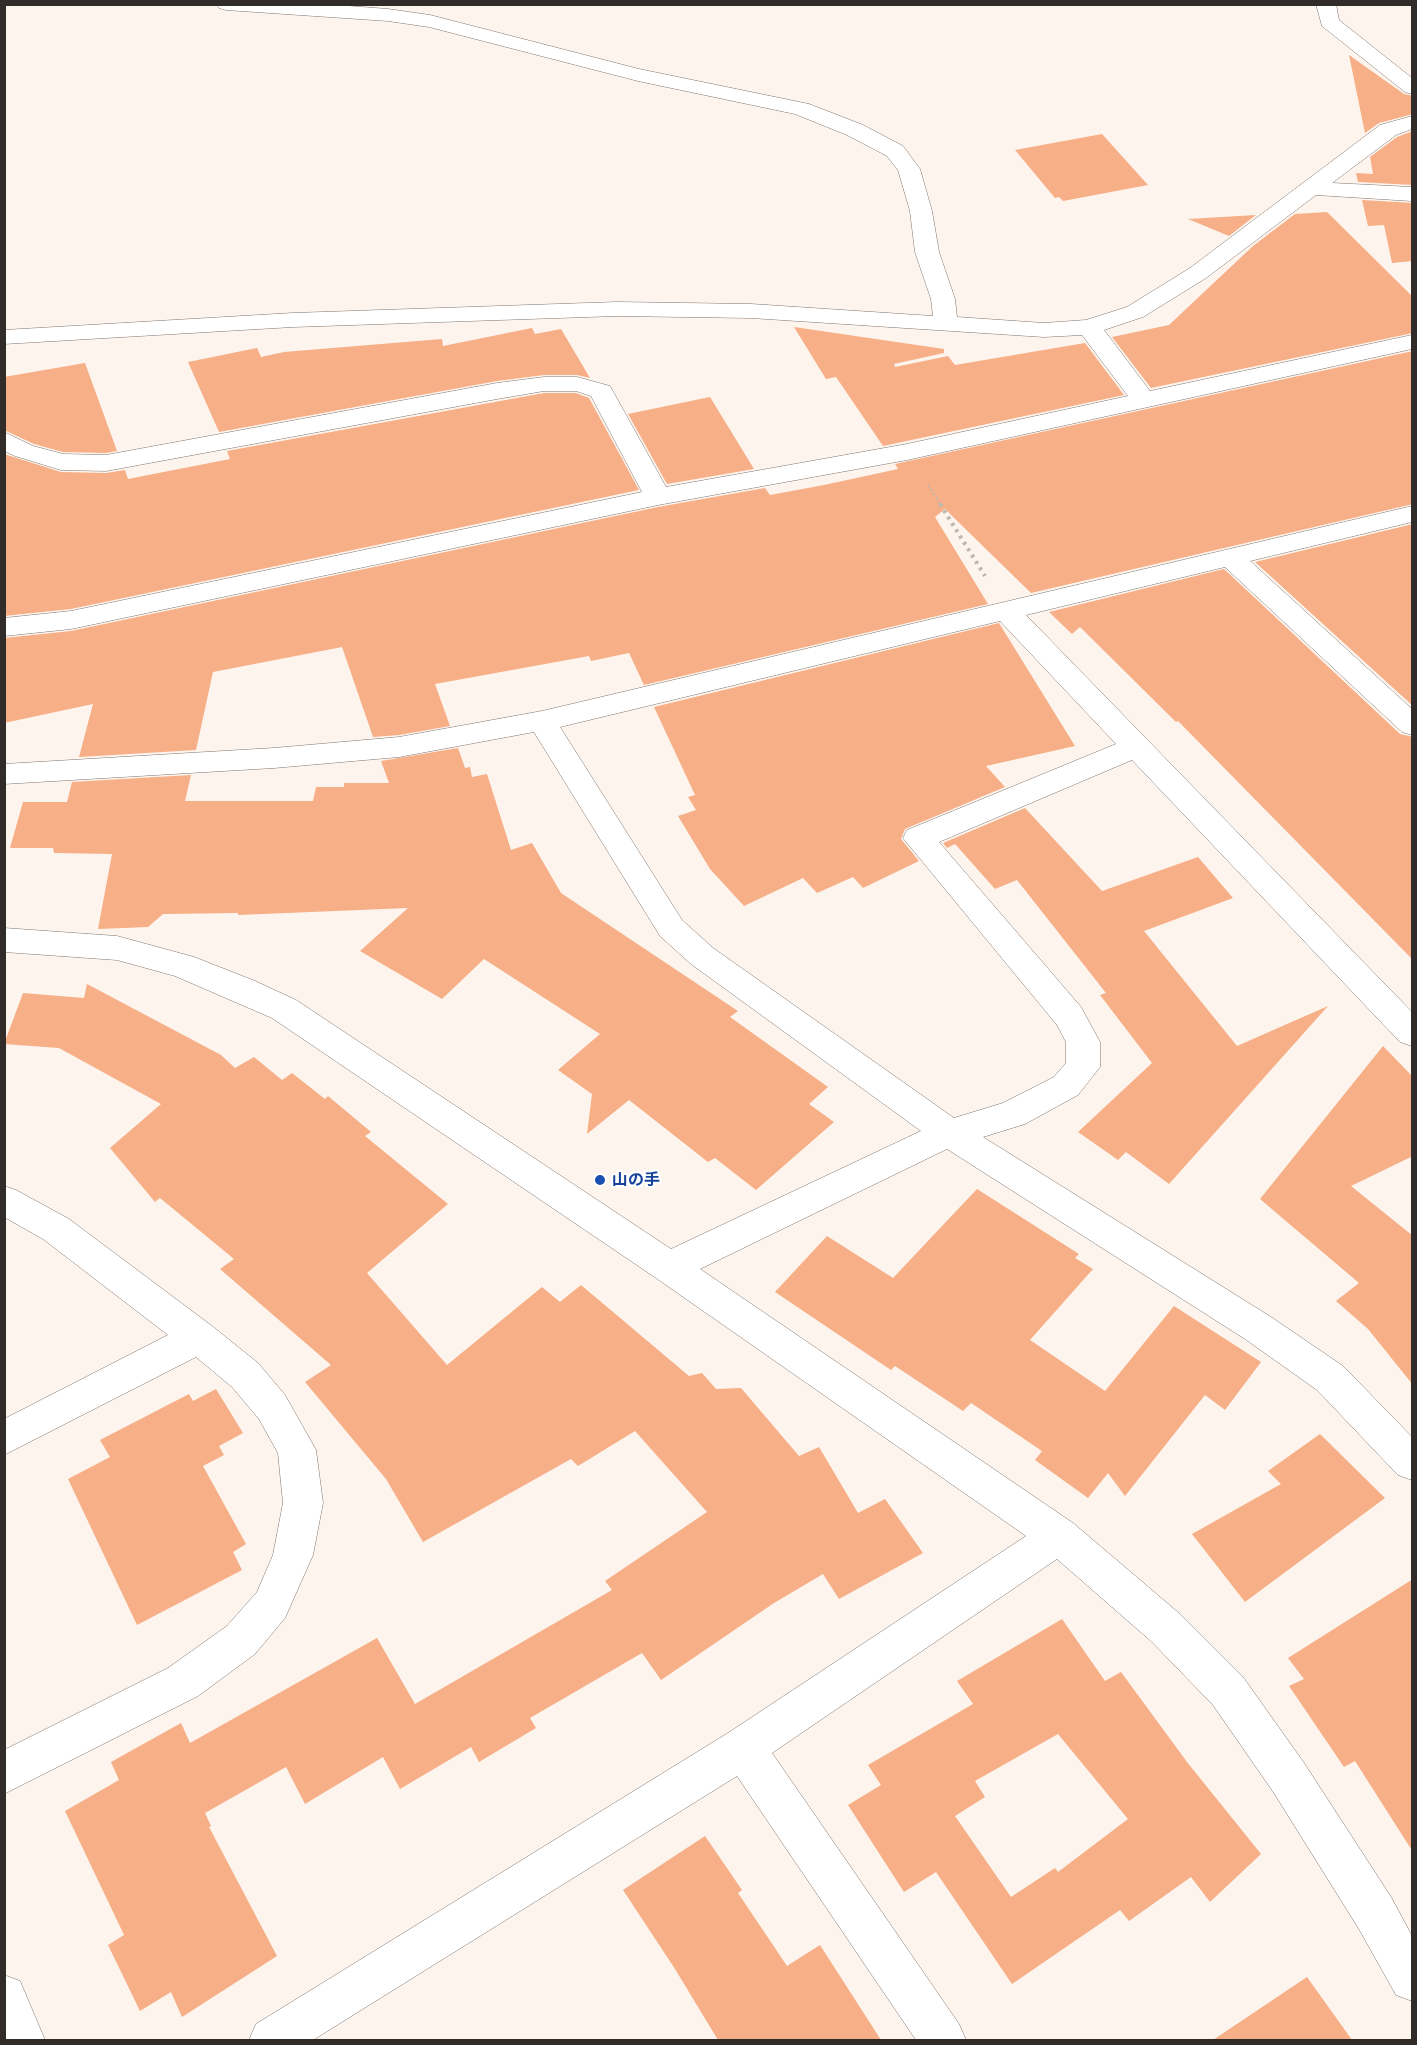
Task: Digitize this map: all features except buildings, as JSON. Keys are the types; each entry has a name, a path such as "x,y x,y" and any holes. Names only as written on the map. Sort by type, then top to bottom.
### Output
{"street":[{"path":"226,4 345,11 430,21 638,75 801,109 855,130 895,151 909,169 921,211 927,252 943,299 946,324"},
{"path":"1326,4 1329,22 1413,88"},
{"path":"4,337 293,320 617,309 751,311 1044,330 1089,327 1135,312 1198,273 1388,130 1413,122"},
{"path":"1309,188 1413,194"},
{"path":"1089,327 1144,400"},
{"path":"4,627 71,620 658,496 907,452 1413,342"},
{"path":"4,440 24,451 61,462 106,463 497,391 544,384 577,384 601,391 658,496"},
{"path":"4,774 274,758 399,747 542,721 1006,610 1232,559 1413,514"},
{"path":"1232,559 1413,725"},
{"path":"1006,610 1413,1033"},
{"path":"542,721 671,928 702,956 949,1133 1258,1328 1330,1378 1413,1463"},
{"path":"669,1267 949,1133 1013,1114 1066,1086 1083,1067 1083,1042 1069,1016 918,838 1138,746"},
{"path":"4,940 117,948 183,966 243,990 284,1010 669,1267 1059,1536 1166,1628 1228,1691 1289,1778 1375,1913 1413,1979"},
{"path":"4,1200 56,1229 199,1337 245,1375 265,1399 297,1450 303,1503 293,1555 272,1605 241,1640 183,1682 4,1773"},
{"path":"4,1438 199,1337"},
{"path":"272,2040 743,1748 1059,1536"},
{"path":"743,1748 944,2040"},
{"path":"4,1997 22,2040"}],"path":[{"path":"907,452 1006,610"}],"place":[{"name":"山の手","path":"600,1180"}]}
